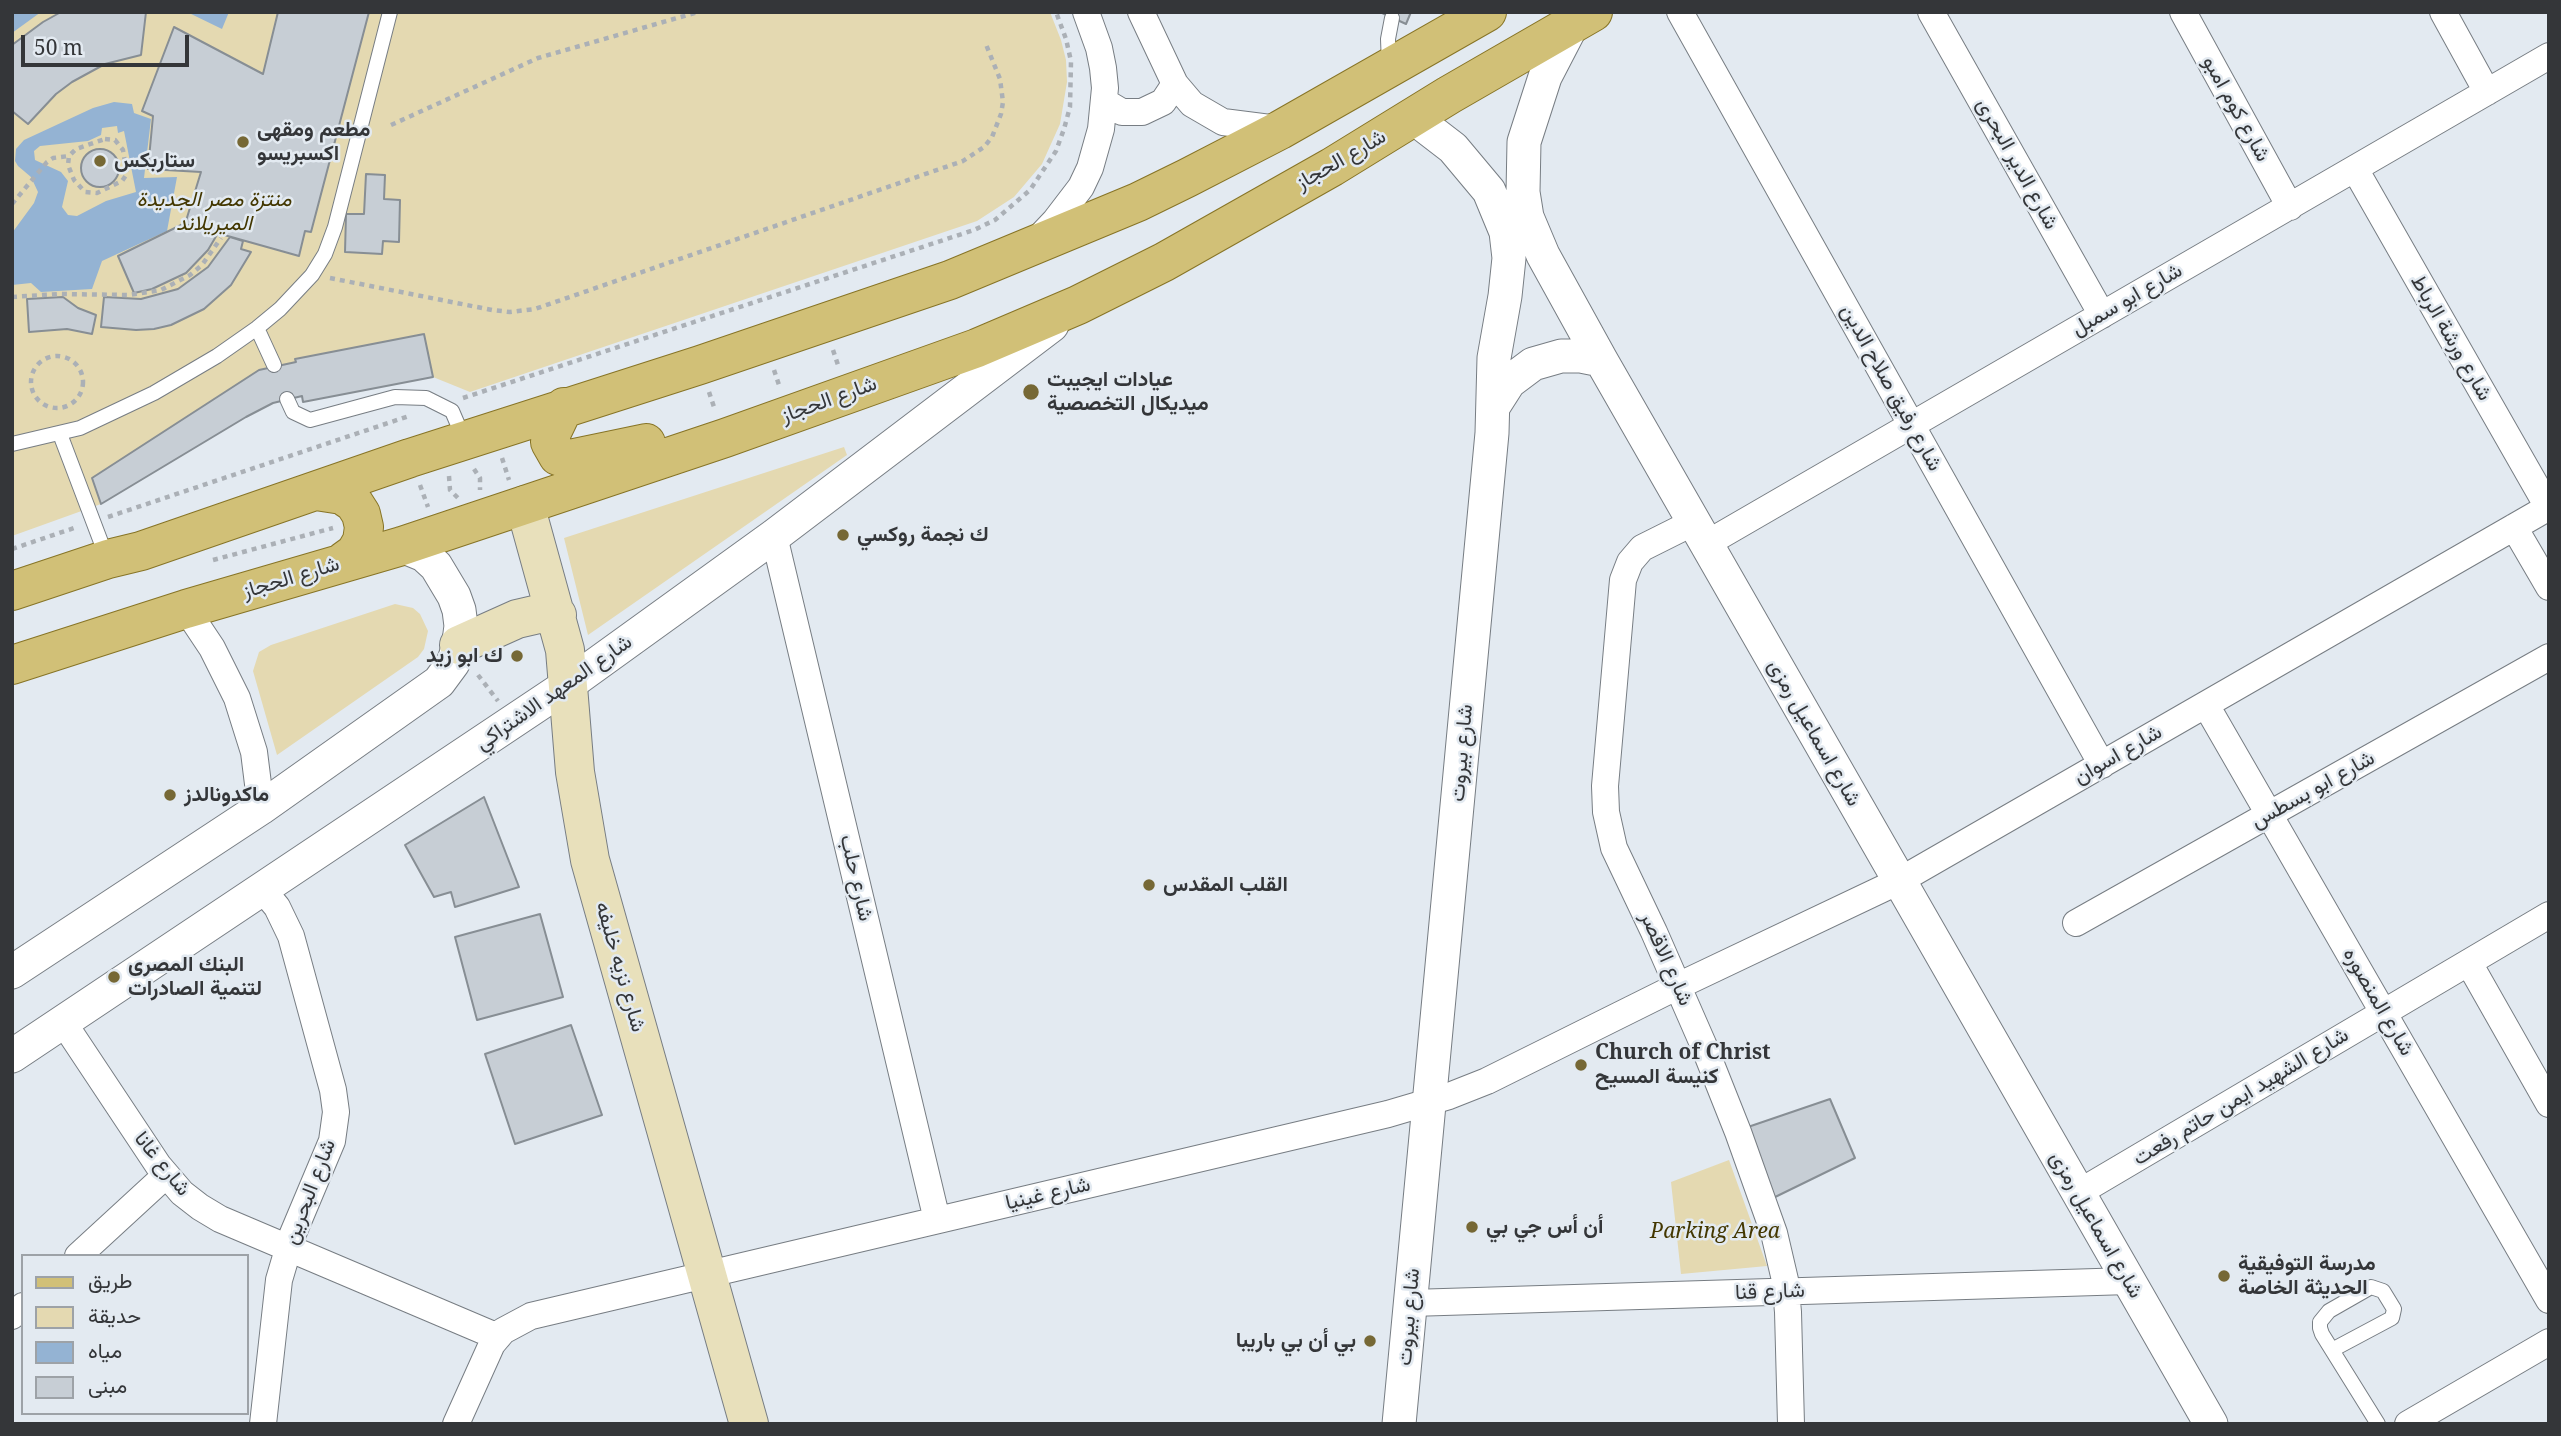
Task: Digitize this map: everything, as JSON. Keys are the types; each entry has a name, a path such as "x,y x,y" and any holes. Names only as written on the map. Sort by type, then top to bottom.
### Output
{"main road":[{"path":"12,591 108,559 210,550 272,526 316,491 426,465 471,451 564,407 700,365 950,280 1138,202 1280,130 1485,13"},
{"name":"شارع الحجاز","path":"12,665 290,579 342,544 526,505 977,348 1078,305 1164,262 1332,167 1583,18"},
{"path":"564,407 550,442 553,450 566,459 635,443 713,442"},
{"path":"316,491 342,495 354,503 361,514 364,527 362,541 355,553 342,544"},
{"name":"شارع نزيه خليفه","path":"526,505 565,650 577,789 590,860 749,1424"},
{"path":"459,647 517,619 544,613 557,615"}],"street":[{"path":"1029,248 1055,221 1081,187 1097,149 1105,102 1101,58 1086,12"},
{"path":"1141,12 1175,84 1192,104 1223,122 1280,130"},
{"name":"شارع رفيق صلاح الدين","path":"1680,12 2102,765"},
{"name":"شارع الدير البحرى","path":"1931,12 2102,315"},
{"name":"شارع كوم امبو","path":"2183,12 2290,206"},
{"path":"2443,12 2487,92"},
{"name":"شارع اسماعيل رمزى","path":"1583,18 1545,77 1528,125 1522,159 1527,217 1543,255 2211,1424"},
{"name":"شارع ابو سمبل","path":"1700,533 1912,425 2549,57"},
{"path":"1105,102 1122,112 1143,112 1163,102 1175,84"},
{"name":"شارع بيروت","path":"1399,1424 1493,407 1494,358 1508,271 1506,232 1497,207 1479,178 1453,148 1414,117"},
{"name":"شارع ورشة الرباط","path":"2355,169 2548,507"},
{"name":"شارع المعهد الاشتراكي","path":"12,1056 569,684 774,536 1078,305"},
{"path":"1493,407 1509,382 1533,364 1572,355 1601,360"},
{"name":"شارع اسوان","path":"1678,986 1899,881 2548,507"},
{"path":"2514,527 2549,587"},
{"path":"12,972 261,808 433,687 449,670 459,647 459,610 445,579 411,530"},
{"name":"شارع الاقصر","path":"1700,533 1642,548 1623,580 1605,786 1607,824 1614,848 1712,1063 1774,1233 1786,1292 1791,1424"},
{"name":"شارع حلب","path":"774,536 937,1220"},
{"path":"186,609 212,648 237,698 254,752 261,808"},
{"name":"شارع ابو بسطس","path":"2076,923 2549,657"},
{"name":"شارع المنصوره","path":"2206,705 2549,1300"},
{"name":"شارع البحرين","path":"262,889 277,908 291,936 335,1105 332,1140 288,1248 275,1302 263,1424"},
{"name":"شارع الشهيد ايمن حاتم رفعت","path":"2078,1193 2549,915"},
{"path":"2469,963 2549,1104"},
{"name":"شارع غينيا","path":"456,1424 482,1361 498,1337 516,1322 531,1316 1429,1103 1487,1081 1678,986"},
{"name":"شارع غانا","path":"63,1022 165,1175 181,1193 209,1214 498,1337"},
{"path":"80,1254 165,1175"},
{"name":"شارع قنا","path":"1411,1303 2129,1281"},
{"path":"2408,1424 2549,1342"}],"lane":[{"path":"12,444 60,434 100,420 154,393 217,356 257,328 280,309 312,275 325,254 338,218 390,12"},
{"path":"1389,69 1388,39 1392,18"},
{"path":"257,328 274,365"},
{"path":"287,398 293,412 310,420 396,397 426,398 443,404 452,411 471,451"},
{"path":"60,434 108,559"},
{"path":"2332,1350 2392,1318 2393,1309 2383,1291 2371,1287 2323,1316 2320,1328 2332,1350 2378,1424"}],"path":[{"path":"391,125 538,58 698,12"},
{"path":"12,549 974,230 995,219 1030,190 1050,161 1064,130 1072,84 1066,39 1056,12"},
{"path":"312,275 458,304 510,312 535,310 963,162 975,155 992,137 998,125 1003,102 1000,79 985,42"},
{"path":"12,204 53,158 69,156 76,149 111,139 123,149 127,174 122,181 97,193 85,192 74,180 68,165 69,156"},
{"path":"12,297 59,294 129,295 161,290 190,275 202,265 221,238"},
{"path":"824,323 848,394"},
{"path":"764,343 790,415"},
{"path":"49,357 66,357 80,367 84,384 77,400 53,408 38,399 33,392 32,375 41,361 49,357"},
{"path":"700,365 713,442"},
{"path":"471,451 467,465 475,470 480,478 480,488 476,496 488,493"},
{"path":"510,451 500,454 511,485 526,505"},
{"path":"411,530 430,512 426,465 454,469 448,481 450,490 456,497 465,500 453,504"},
{"path":"228,598 210,550 272,526 342,544"},
{"path":"272,526 290,579"},
{"path":"459,647 514,721"}],"green space":[{"name":"منتزة مصر الجديدة الميريلاند","path":"12,12 1050,12 1066,60 1067,82 1060,124 1042,164 1014,197 977,221 470,392 433,377 303,402 302,396 273,403 101,504 12,536"},
{"path":"844,447 847,455 588,635 564,538"},
{"path":"395,604 413,608 420,614 428,631 424,649 418,657 277,755 253,671 259,652 271,645"},
{"name":"Parking Area","path":"1729,1160 1767,1266 1681,1274 1671,1182"}],"water":[{"path":"12,12 41,12 12,33"},
{"path":"187,12 229,12 222,29"},
{"path":"114,102 132,104 134,113 151,119 144,178 177,177 167,231 102,261 92,289 41,292 31,283 12,285 12,233 34,203 38,192 31,177 15,161 16,149 24,140 93,108","holes":["117,126 118,133 124,131 136,192 106,201 77,216 68,215 62,207 68,181 61,172 35,160 34,151 40,146 88,141 101,135 102,128"]}],"building":[{"path":"61,12 146,12 141,55 105,64 72,82 56,94 28,124 12,111 12,45"},
{"name":"مطعم ومقهى اكسبريسو","path":"278,12 369,12 311,232 305,231 299,256 185,224 201,172 148,169 153,116 142,111 174,27 263,74"},
{"path":"1380,12 1411,12 1406,24"},
{"name":"ستاربكس","path":"100,149 114,154 119,168 114,182 100,187 86,182 81,168 86,154"},
{"path":"366,174 385,175 384,199 400,200 399,242 383,241 382,254 345,252 346,214 364,214"},
{"path":"183,224 218,233 208,250 186,273 152,289 134,293 118,256"},
{"path":"230,237 243,241 241,249 251,252 231,285 204,309 171,325 154,329 101,327 104,297 141,299 178,289 208,267"},
{"path":"63,297 78,308 96,315 92,334 67,329 29,332 27,299"},
{"path":"424,334 433,377 303,402 302,396 273,403 101,504 92,478 259,370 296,362 295,359"},
{"path":"484,797 519,887 455,907 451,892 434,897 405,845"},
{"path":"540,914 563,997 477,1020 455,937"},
{"path":"571,1025 602,1115 515,1144 485,1054"},
{"path":"1830,1099 1855,1158 1769,1200 1745,1128"}],"place":[{"name":"مطعم ومقهى اكسبريسو","path":"243,142"},
{"name":"ستاربكس","path":"100,161"},
{"name":"عيادات ايجيبت ميديكال التخصصية","path":"1031,392"},
{"name":"ك نجمة روكسي","path":"843,535"},
{"name":"ك ابو زيد","path":"517,656"},
{"name":"ماكدونالدز","path":"170,795"},
{"name":"القلب المقدس","path":"1149,885"},
{"name":"البنك المصرى لتنمية الصادرات","path":"114,977"},
{"name":"Church of Christ كنيسة المسيح","path":"1581,1065"},
{"name":"أن أس جي بي","path":"1472,1227"},
{"name":"مدرسة التوفيقية الحديثة الخاصة","path":"2224,1276"},
{"name":"بي أن بي باريبا","path":"1370,1341"}]}
